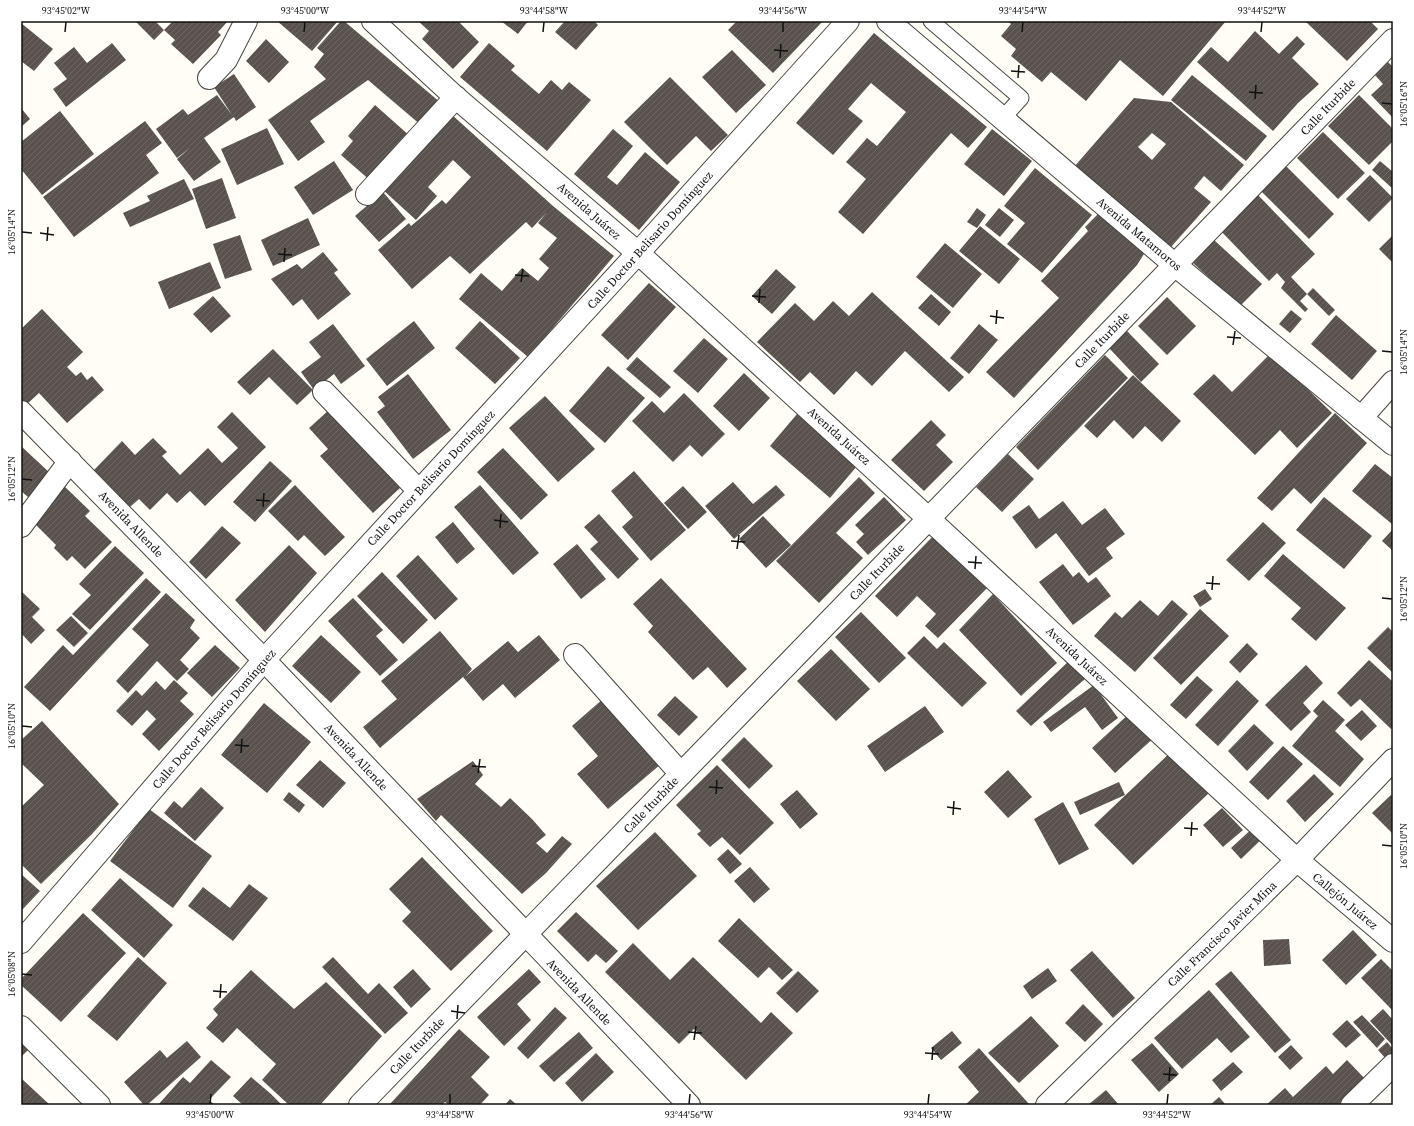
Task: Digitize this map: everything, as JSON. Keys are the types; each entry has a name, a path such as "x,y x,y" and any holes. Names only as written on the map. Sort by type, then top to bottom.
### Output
{"street":[{"path":"209,78 226,60 246,21"},
{"name":"Avenida Juárez","path":"373,21 456,97 638,253 929,519 1297,860"},
{"name":"Calle Doctor Belisario Domínguez","path":"21,942 264,660 638,253 848,21"},
{"name":"Avenida Matamoros","path":"888,21 1175,265 1393,444"},
{"name":"Calle Iturbide","path":"360,1105 1393,40"},
{"path":"367,194 456,97"},
{"path":"1361,418 1393,382"},
{"path":"324,392 420,491"},
{"name":"Avenida Allende","path":"21,412 264,660 689,1105"},
{"path":"21,526 70,461"},
{"path":"575,655 680,774"},
{"name":"Calle Francisco Javier Mina","path":"1047,1105 1297,860 1393,760"},
{"name":"Callejón Juárez","path":"1297,860 1393,941"},
{"path":"21,1027 99,1105"},
{"path":"1352,1105 1393,1065"}],"lane":[{"path":"931,21 1021,98 1003,118"}],"building":[{"path":"135,21 155,21 164,30 154,40"},
{"path":"173,21 228,21 218,32 221,35 193,64 171,44 175,40 164,30"},
{"path":"277,21 338,21 312,51"},
{"path":"341,21 344,21 441,103 422,126 368,80 310,121 325,142 298,161 268,120 326,79 314,67 324,54 317,48"},
{"path":"418,21 458,21 479,42 453,69 422,39 429,31"},
{"path":"501,21 528,21 518,34"},
{"path":"565,21 594,21 598,25 576,50 555,32"},
{"path":"737,21 823,21 773,73 728,30"},
{"path":"1008,21 1226,21 1163,96 1120,60 1086,101 1051,72 1042,82 1011,56 1016,49 1001,36 1011,24"},
{"path":"1305,21 1370,21 1378,29 1347,61"},
{"path":"21,23 53,49 34,71 21,61"},
{"path":"1255,31 1279,54 1297,36 1305,44 1292,58 1319,84 1298,103 1273,131 1197,62 1211,47 1228,62"},
{"path":"874,33 987,127 968,148 951,133 863,234 838,212 866,179 846,162 867,138 877,146 906,112 871,83 848,109 863,121 833,155 796,123"},
{"path":"266,39 289,62 269,83 246,61"},
{"path":"112,43 126,60 66,107 53,89 67,79 54,63 74,47 87,63"},
{"path":"489,43 515,66 511,70 539,94 551,80 562,90 569,82 591,100 547,151 460,77"},
{"path":"732,50 766,85 736,113 702,77"},
{"path":"1388,62 1393,67 1393,118 1371,95 1383,84 1375,75"},
{"path":"234,74 256,107 236,121 234,117 204,138 221,162 194,181 177,159 190,148 177,158 156,129 183,109 188,115 217,95 232,115 214,87"},
{"path":"1192,75 1267,136 1246,161 1171,100"},
{"path":"670,77 728,135 711,151 696,136 667,165 624,122"},
{"path":"1359,95 1393,129 1393,141 1369,165 1328,126"},
{"path":"1134,98 1171,102 1244,165 1221,191 1204,176 1194,188 1211,202 1171,247 1074,167","holes":["1152,133 1166,144 1152,160 1138,147"]},
{"path":"375,105 411,137 372,182 341,155 353,141 348,136"},
{"path":"21,108 30,119 21,127"},
{"path":"60,111 94,154 42,195 21,169 21,142"},
{"path":"451,114 553,206 614,256 528,357 459,299 481,273 502,291 522,268 538,281 549,268 539,259 557,238 538,223 547,212 532,228 526,222 470,274 450,256 412,289 378,250 409,223 411,226 442,200 446,204 471,177 453,160 428,187 437,196 416,220 382,189"},
{"path":"145,121 162,143 146,155 159,173 74,237 43,197"},
{"path":"267,128 284,164 237,185 221,149"},
{"path":"613,129 633,146 607,177 617,185 645,152 680,182 639,230 574,174"},
{"path":"992,129 1032,161 1004,196 964,164"},
{"path":"1323,132 1365,173 1338,199 1297,158"},
{"path":"334,161 353,190 313,215 294,187"},
{"path":"1380,161 1393,172 1393,189 1372,170"},
{"path":"1286,166 1334,214 1309,239 1261,191"},
{"path":"1035,168 1092,215 1042,273 1007,244 1025,223 1004,206"},
{"path":"1370,175 1393,198 1369,222 1346,199"},
{"path":"222,178 236,218 206,229 192,189"},
{"path":"184,179 194,199 130,227 123,213 150,201 147,196"},
{"path":"383,192 406,219 379,242 355,216"},
{"path":"1257,194 1315,254 1291,277 1307,294 1300,301 1308,309 1305,312 1281,288 1285,282 1277,273 1269,281 1219,229"},
{"path":"977,208 986,215 977,228 967,222"},
{"path":"999,208 1014,220 1000,237 985,225"},
{"path":"1099,213 1144,254 1137,265 1014,398 986,372 1059,298 1041,281 1088,231 1085,227"},
{"path":"308,218 320,245 273,266 261,240"},
{"path":"980,226 1020,259 999,284 959,251"},
{"path":"240,235 252,270 225,279 213,244"},
{"path":"1393,235 1393,263 1379,249"},
{"path":"1214,240 1262,284 1240,306 1193,263"},
{"path":"945,243 982,274 953,308 916,277"},
{"path":"323,252 338,270 334,273 351,294 318,320 302,299 293,306 271,279 297,264 302,269"},
{"path":"210,262 221,288 169,309 158,282"},
{"path":"776,269 796,287 772,314 752,296"},
{"path":"649,283 676,307 628,360 601,335"},
{"path":"1313,288 1335,310 1329,316 1307,294"},
{"path":"872,292 964,377 949,392 905,351 872,386 856,371 834,395 810,372 800,382 757,342 795,303 814,321 833,301 849,316"},
{"path":"931,294 951,312 939,326 918,308"},
{"path":"213,296 231,316 211,333 193,314"},
{"path":"1167,297 1196,326 1167,355 1138,326"},
{"path":"42,309 83,352 67,367 76,376 81,372 87,380 92,376 104,390 67,423 39,393 26,405 21,399 21,329"},
{"path":"1291,310 1302,319 1290,333 1279,324"},
{"path":"1336,315 1377,351 1352,380 1311,344"},
{"path":"414,321 435,348 387,386 366,359"},
{"path":"480,321 520,358 495,384 455,348"},
{"path":"333,324 365,366 341,384 334,374 314,390 301,372 321,357 309,342"},
{"path":"979,324 998,340 969,374 950,358"},
{"path":"1127,331 1159,364 1141,382 1109,348"},
{"path":"704,338 728,359 698,393 673,371"},
{"path":"273,349 313,390 297,405 269,377 250,395 237,382"},
{"path":"1271,353 1332,413 1297,448 1280,430 1255,455 1193,394 1214,374 1232,392"},
{"path":"1105,355 1128,378 1038,470 1016,447"},
{"path":"637,357 671,387 660,398 626,369"},
{"path":"608,366 645,398 605,443 569,411"},
{"path":"744,373 770,398 739,431 713,406"},
{"path":"408,374 451,430 413,459 377,412 385,406 378,397"},
{"path":"1133,375 1181,421 1162,442 1145,426 1133,439 1114,420 1097,438 1084,426"},
{"path":"684,393 725,434 702,457 690,445 673,462 632,421 652,401 664,413"},
{"path":"545,396 595,449 558,482 509,428"},
{"path":"329,410 400,488 373,513 320,456 328,449 309,428"},
{"path":"232,412 266,447 205,506 190,491 177,503 167,493 150,510 139,499 130,507 94,470 122,441 135,455 153,438 167,452 162,456 180,475 208,448 222,463 238,448 217,427"},
{"path":"1335,413 1367,443 1311,504 1294,488 1272,511 1257,498"},
{"path":"797,414 857,466 830,498 770,446"},
{"path":"931,420 946,435 936,445 953,462 924,491 891,460"},
{"path":"21,446 51,474 28,497 21,491"},
{"path":"503,448 548,495 521,520 477,472"},
{"path":"1008,454 1034,479 1002,512 976,487"},
{"path":"270,461 292,481 255,522 233,502"},
{"path":"1375,464 1393,478 1392,524 1352,491"},
{"path":"634,471 686,530 651,561 622,527 633,517 611,491"},
{"path":"859,477 875,493 836,533 863,558 819,603 776,561"},
{"path":"733,482 753,504 776,485 785,495 734,539 705,506"},
{"path":"295,485 345,537 325,556 304,535 298,541 268,511"},
{"path":"480,485 539,553 513,575 454,507"},
{"path":"64,486 90,511 85,516 112,542 85,569 72,556 67,561 54,548 56,545 31,520"},
{"path":"683,486 707,512 688,529 664,503"},
{"path":"884,497 906,520 868,555 856,542 864,534 855,525"},
{"path":"1324,497 1372,536 1344,569 1296,530"},
{"path":"1063,501 1082,525 1105,508 1125,534 1106,548 1113,558 1089,576 1056,533 1036,549 1012,517 1029,505 1039,519"},
{"path":"599,514 639,559 618,579 590,549 598,542 584,527"},
{"path":"763,516 791,545 766,568 739,539"},
{"path":"453,522 475,549 457,564 435,537"},
{"path":"1263,522 1286,543 1249,581 1226,560"},
{"path":"222,526 241,543 206,579 189,562"},
{"path":"1393,529 1393,551 1382,541"},
{"path":"935,534 988,587 938,638 925,626 936,614 917,596 897,617 875,596"},
{"path":"577,544 606,579 581,599 553,564"},
{"path":"289,545 317,573 265,632 235,600"},
{"path":"115,546 144,573 90,630 72,614 91,595 79,584"},
{"path":"1283,554 1346,608 1316,641 1291,619 1301,608 1264,576"},
{"path":"418,555 458,599 435,620 396,576"},
{"path":"1063,564 1073,577 1079,572 1088,583 1096,577 1111,596 1073,625 1039,582"},
{"path":"382,572 428,620 403,644 357,596"},
{"path":"146,578 161,592 50,711 24,687 63,645 73,655"},
{"path":"661,578 747,669 727,688 708,667 693,680 648,632 653,626 633,604"},
{"path":"1205,589 1212,599 1200,607 1193,596"},
{"path":"21,591 40,609 32,617 45,630 31,644 21,633"},
{"path":"166,593 195,620 190,628 200,638 180,660 189,669 177,681 157,661 128,693 116,681 149,645 132,629"},
{"path":"993,594 1057,663 1021,696 959,630"},
{"path":"353,598 383,630 376,636 398,660 380,676 328,621"},
{"path":"1140,600 1158,616 1172,600 1188,614 1135,672 1094,636 1115,612 1122,618"},
{"path":"1200,609 1229,636 1181,685 1153,658"},
{"path":"861,612 906,658 879,683 835,637"},
{"path":"71,616 88,633 74,647 56,630"},
{"path":"1388,627 1393,632 1393,673 1367,648"},
{"path":"440,631 472,669 466,676 508,641 518,652 539,635 560,660 515,698 503,684 483,701 463,677 380,748 363,727 397,699 381,681"},
{"path":"321,635 361,672 331,703 292,666"},
{"path":"924,636 937,649 944,642 987,683 962,707 907,653"},
{"path":"1247,643 1258,654 1240,673 1229,662"},
{"path":"215,645 240,668 212,697 187,673"},
{"path":"831,649 870,689 836,721 797,681"},
{"path":"1369,660 1393,682 1393,727 1391,729 1360,699 1351,707 1337,693"},
{"path":"1069,661 1086,678 1031,726 1016,711"},
{"path":"1306,665 1323,683 1303,703 1311,712 1291,731 1265,705"},
{"path":"1197,676 1213,690 1186,719 1170,705"},
{"path":"174,680 188,693 180,701 194,714 159,751 142,734 156,719 147,710 132,726 116,711 136,690 142,696 156,681 165,690"},
{"path":"1237,680 1259,701 1218,746 1195,725"},
{"path":"1094,685 1118,718 1102,730 1085,707 1051,732 1043,722"},
{"path":"675,696 698,717 679,736 657,715"},
{"path":"604,698 661,764 608,809 577,774 598,756 572,726"},
{"path":"1323,700 1345,720 1335,731 1364,759 1340,787 1292,746 1318,716 1313,711"},
{"path":"264,703 311,742 267,793 221,755"},
{"path":"925,706 944,732 885,772 867,746"},
{"path":"1362,710 1377,726 1361,741 1345,725"},
{"path":"1131,712 1156,736 1115,773 1092,748"},
{"path":"42,721 119,804 92,834 41,884 21,864 21,807 44,785 21,763 21,740"},
{"path":"1254,724 1274,743 1247,771 1228,751"},
{"path":"744,737 773,766 749,789 721,760"},
{"path":"1283,746 1303,764 1268,800 1249,782"},
{"path":"1172,751 1210,792 1133,865 1094,825"},
{"path":"320,760 346,783 323,808 296,785"},
{"path":"473,761 483,775 475,784 501,807 510,798 532,819 546,835 536,843 547,853 562,836 572,844 546,873 522,894 441,815 436,821 417,799"},
{"path":"717,765 774,823 740,855 722,837 710,847 697,834 701,831 676,805"},
{"path":"1008,770 1032,797 1008,818 984,792"},
{"path":"1314,774 1334,794 1305,822 1286,801"},
{"path":"1119,782 1125,795 1080,815 1074,802"},
{"path":"201,787 224,808 195,841 164,813 174,801 182,808"},
{"path":"797,790 818,814 800,829 780,804"},
{"path":"289,792 305,805 299,813 283,800"},
{"path":"1391,795 1393,797 1393,834 1372,813"},
{"path":"1063,802 1089,849 1059,865 1034,819"},
{"path":"1222,808 1243,830 1223,847 1203,825"},
{"path":"149,809 212,856 173,908 110,861"},
{"path":"1255,826 1264,837 1241,859 1231,848"},
{"path":"655,832 697,876 638,930 596,886"},
{"path":"728,849 742,864 730,874 717,859"},
{"path":"422,857 493,931 451,971 402,921 411,912 389,889"},
{"path":"750,867 770,889 754,903 734,881"},
{"path":"21,874 40,891 21,911"},
{"path":"120,878 173,925 144,958 91,910"},
{"path":"249,884 268,898 233,941 188,906 203,887 230,908"},
{"path":"576,912 618,951 606,963 596,954 588,962 557,931"},
{"path":"83,913 126,953 61,1022 21,985 21,979"},
{"path":"739,918 793,970 782,980 769,967 758,978 718,941"},
{"path":"1353,930 1377,955 1346,985 1322,960"},
{"path":"1289,939 1291,964 1264,966 1263,940"},
{"path":"633,943 670,980 693,957 761,1023 771,1012 793,1033 746,1080 694,1029 679,1044 605,972"},
{"path":"1092,951 1135,998 1113,1018 1070,970"},
{"path":"138,957 167,983 117,1041 87,1016"},
{"path":"333,957 368,994 379,983 408,1013 385,1034 322,967"},
{"path":"1381,959 1393,971 1393,1011 1361,978"},
{"path":"1048,968 1057,981 1032,999 1023,986"},
{"path":"413,969 431,989 411,1008 393,987"},
{"path":"529,969 541,982 517,1004 531,1020 504,1046 477,1017"},
{"path":"251,970 294,1009 326,982 382,1036 320,1105 289,1105 262,1080 276,1064 237,1028 223,1043 206,1028 218,1015 213,1009"},
{"path":"798,971 819,991 797,1013 776,993"},
{"path":"1231,971 1291,1040 1275,1053 1215,984"},
{"path":"1209,990 1250,1037 1231,1053 1217,1038 1182,1069 1154,1038"},
{"path":"1083,1004 1103,1024 1085,1042 1065,1023"},
{"path":"555,1007 567,1018 528,1059 517,1048"},
{"path":"1383,1009 1393,1020 1393,1046 1370,1021"},
{"path":"1362,1015 1385,1039 1377,1048 1353,1022"},
{"path":"1031,1016 1059,1046 1019,1083 988,1053"},
{"path":"1347,1020 1361,1035 1346,1048 1332,1034"},
{"path":"459,1029 490,1057 471,1077 489,1095 480,1105 449,1105 445,1102 442,1105 389,1105"},
{"path":"952,1031 962,1043 941,1060 931,1048"},
{"path":"579,1032 593,1048 554,1082 539,1066"},
{"path":"187,1041 201,1057 147,1105 144,1105 124,1082 160,1050 167,1058"},
{"path":"21,1042 29,1049 21,1057"},
{"path":"1387,1042 1393,1049 1393,1055 1387,1060 1378,1050"},
{"path":"1152,1043 1179,1074 1159,1092 1131,1060"},
{"path":"1291,1045 1303,1058 1290,1070 1278,1057"},
{"path":"979,1048 1029,1104 1028,1105 965,1105 979,1092 958,1067"},
{"path":"596,1053 614,1072 582,1102 565,1083"},
{"path":"211,1060 231,1077 209,1100 215,1105 158,1105 183,1077 190,1083"},
{"path":"1347,1060 1367,1081 1341,1105 1266,1105 1285,1088 1293,1097 1326,1066 1333,1074"},
{"path":"1233,1062 1243,1072 1221,1091 1212,1080"},
{"path":"251,1077 282,1105 243,1105 233,1096"},
{"path":"22,1079 50,1105 21,1105"},
{"path":"1106,1090 1119,1105 1088,1105"},
{"path":"1219,1097 1226,1105 1210,1105"},
{"path":"510,1099 517,1105 505,1105"}]}
